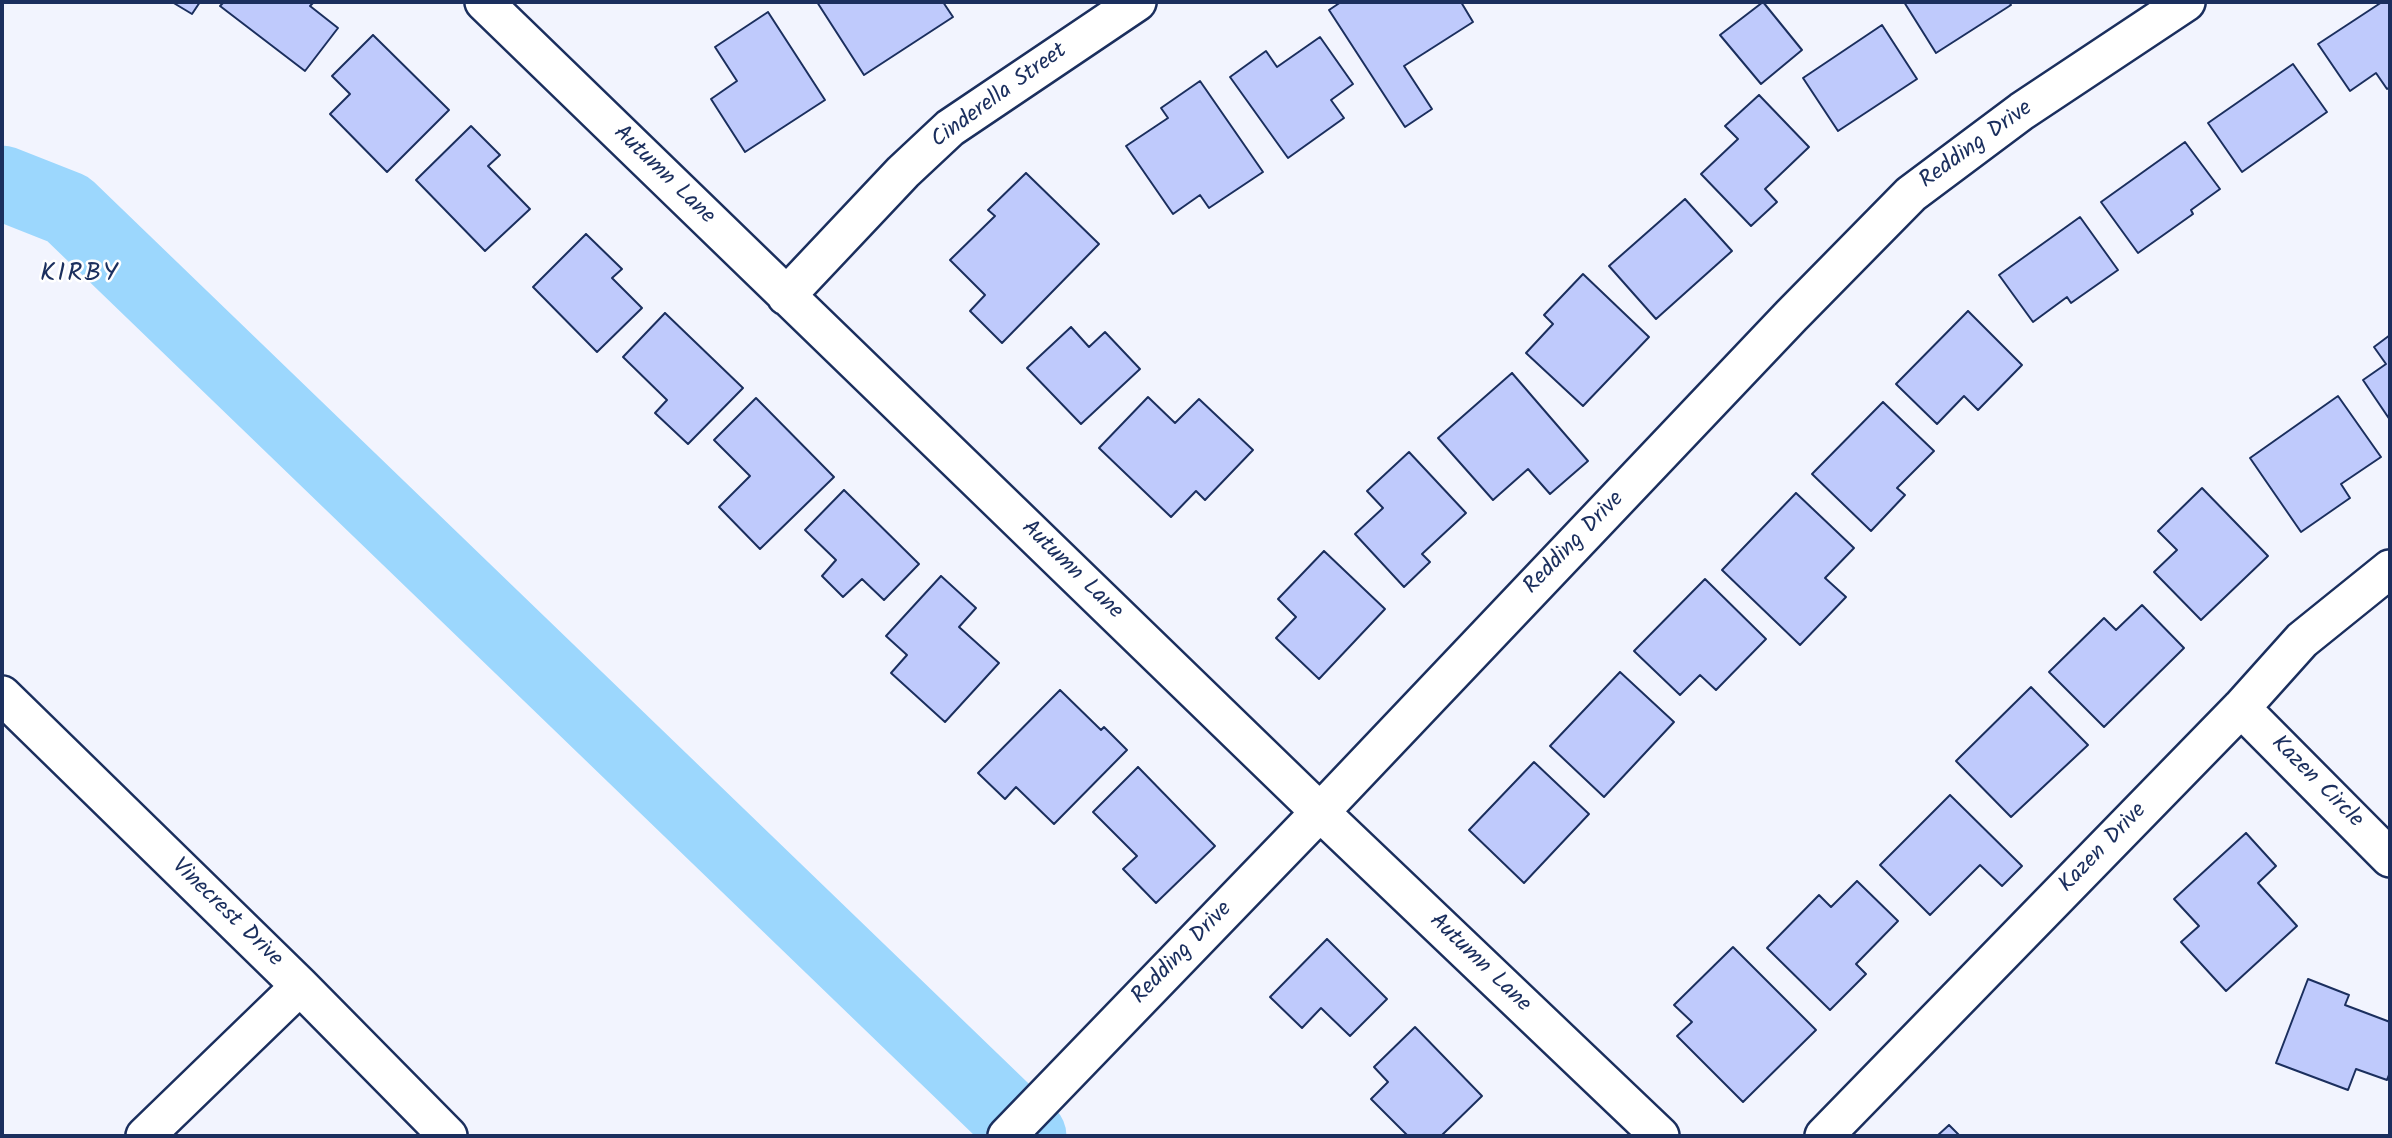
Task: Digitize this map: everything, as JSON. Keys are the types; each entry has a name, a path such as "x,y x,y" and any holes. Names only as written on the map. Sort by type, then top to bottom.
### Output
{"street":[{"name":"Autumn Lane","path":"484,2 1320,812 1660,1136"},
{"name":"Cinderella Street","path":"786,296 903,172 950,128 1137,2"},
{"name":"Redding Drive","path":"1007,1136 1320,812 1791,316 1911,194 2022,111 2186,2"},
{"name":"Kazen Drive","path":"1824,1136 2241,708 2302,640 2390,569"},
{"name":"Vinecrest Drive","path":"2,695 300,986 448,1136"},
{"name":"Kazen Circle","path":"2241,708 2390,858"},
{"path":"145,1136 300,986"}],"building":[{"path":"172,2 200,2 192,14"},
{"path":"224,2 314,2 310,6 338,28 305,71 220,6"},
{"path":"817,2 943,2 953,17 864,75"},
{"path":"1341,2 1461,2 1473,22 1404,66 1432,109 1405,127 1329,10"},
{"path":"1763,2 1802,50 1761,84 1720,35"},
{"path":"1904,2 2009,2 2011,5 1936,53"},
{"path":"2382,2 2390,2 2390,87 2387,89 2376,73 2350,91 2318,44"},
{"path":"768,12 825,100 745,152 711,99 737,81 715,47"},
{"path":"1882,25 1917,79 1838,131 1803,78"},
{"path":"373,35 449,110 387,172 330,114 350,94 332,76"},
{"path":"1320,37 1353,84 1331,100 1344,118 1288,158 1230,77 1266,51 1277,67"},
{"path":"2293,64 2327,112 2242,172 2208,123"},
{"path":"1200,81 1263,172 1209,208 1200,195 1173,214 1126,146 1168,118 1161,108"},
{"path":"1759,95 1809,147 1765,189 1777,202 1751,226 1701,174 1738,139 1725,126"},
{"path":"471,126 500,155 488,166 530,209 485,251 416,180"},
{"path":"2185,142 2220,189 2191,210 2193,214 2138,253 2101,202"},
{"path":"1026,173 1099,244 1002,343 970,311 985,295 950,260 995,216 988,210"},
{"path":"1685,199 1732,251 1656,319 1609,266"},
{"path":"2080,217 2118,270 2071,303 2067,297 2033,322 1999,275"},
{"path":"586,234 622,269 612,278 642,308 597,352 533,287"},
{"path":"1583,274 1649,337 1583,406 1526,353 1553,324 1544,315"},
{"path":"1968,311 2022,365 1978,410 1964,396 1937,424 1896,384"},
{"path":"665,313 743,388 688,444 655,413 667,400 623,357"},
{"path":"1071,327 1089,347 1105,332 1140,369 1081,424 1027,368"},
{"path":"2390,335 2390,420 2363,380 2386,364 2374,347"},
{"path":"1512,373 1588,461 1550,494 1528,469 1493,500 1438,438"},
{"path":"2338,396 2381,457 2341,484 2350,498 2301,532 2250,458"},
{"path":"1148,397 1175,423 1199,399 1253,450 1205,500 1196,491 1171,517 1099,448"},
{"path":"756,398 834,477 760,549 719,507 750,476 714,440"},
{"path":"1883,402 1934,451 1897,488 1905,495 1871,531 1812,474"},
{"path":"1409,452 1466,513 1422,554 1430,562 1404,587 1355,534 1383,508 1367,491"},
{"path":"2202,488 2268,556 2201,620 2154,572 2177,550 2158,531"},
{"path":"844,490 919,564 884,600 862,579 843,597 822,576 836,560 805,530"},
{"path":"1796,493 1854,548 1825,578 1846,597 1800,645 1722,570"},
{"path":"1324,551 1385,609 1319,679 1276,638 1296,617 1278,599"},
{"path":"941,576 976,608 959,627 999,663 945,722 891,673 907,655 886,636"},
{"path":"1705,579 1766,639 1716,690 1700,675 1680,695 1634,651"},
{"path":"2142,605 2184,648 2104,727 2049,672 2104,618 2116,630"},
{"path":"1620,672 1674,722 1604,797 1550,746"},
{"path":"2031,687 2088,745 2011,817 1956,761"},
{"path":"1060,690 1101,730 1104,727 1127,750 1054,824 1016,787 1005,799 978,773"},
{"path":"1534,762 1589,814 1524,883 1469,830"},
{"path":"1138,767 1215,846 1156,903 1123,869 1137,856 1093,812"},
{"path":"1950,795 2022,866 2002,886 1980,865 1930,915 1880,865"},
{"path":"2246,833 2276,866 2258,883 2297,926 2226,991 2181,942 2199,926 2174,899"},
{"path":"1857,881 1898,921 1856,964 1866,974 1830,1010 1767,948 1819,895 1831,907"},
{"path":"1327,939 1387,999 1350,1036 1321,1008 1302,1028 1270,997"},
{"path":"1733,947 1816,1030 1743,1102 1677,1036 1692,1022 1674,1005"},
{"path":"2308,979 2349,995 2345,1005 2390,1022 2390,1072 2387,1080 2356,1069 2348,1090 2276,1063"},
{"path":"1415,1027 1482,1096 1441,1136 1408,1136 1371,1099 1388,1082 1374,1067"},
{"path":"1949,1125 1960,1136 1937,1136"}],"waterway":[{"path":"2,183 68,209 1029,1136"}],"district":[{"name":"KIRBY","path":"80,276"}]}
